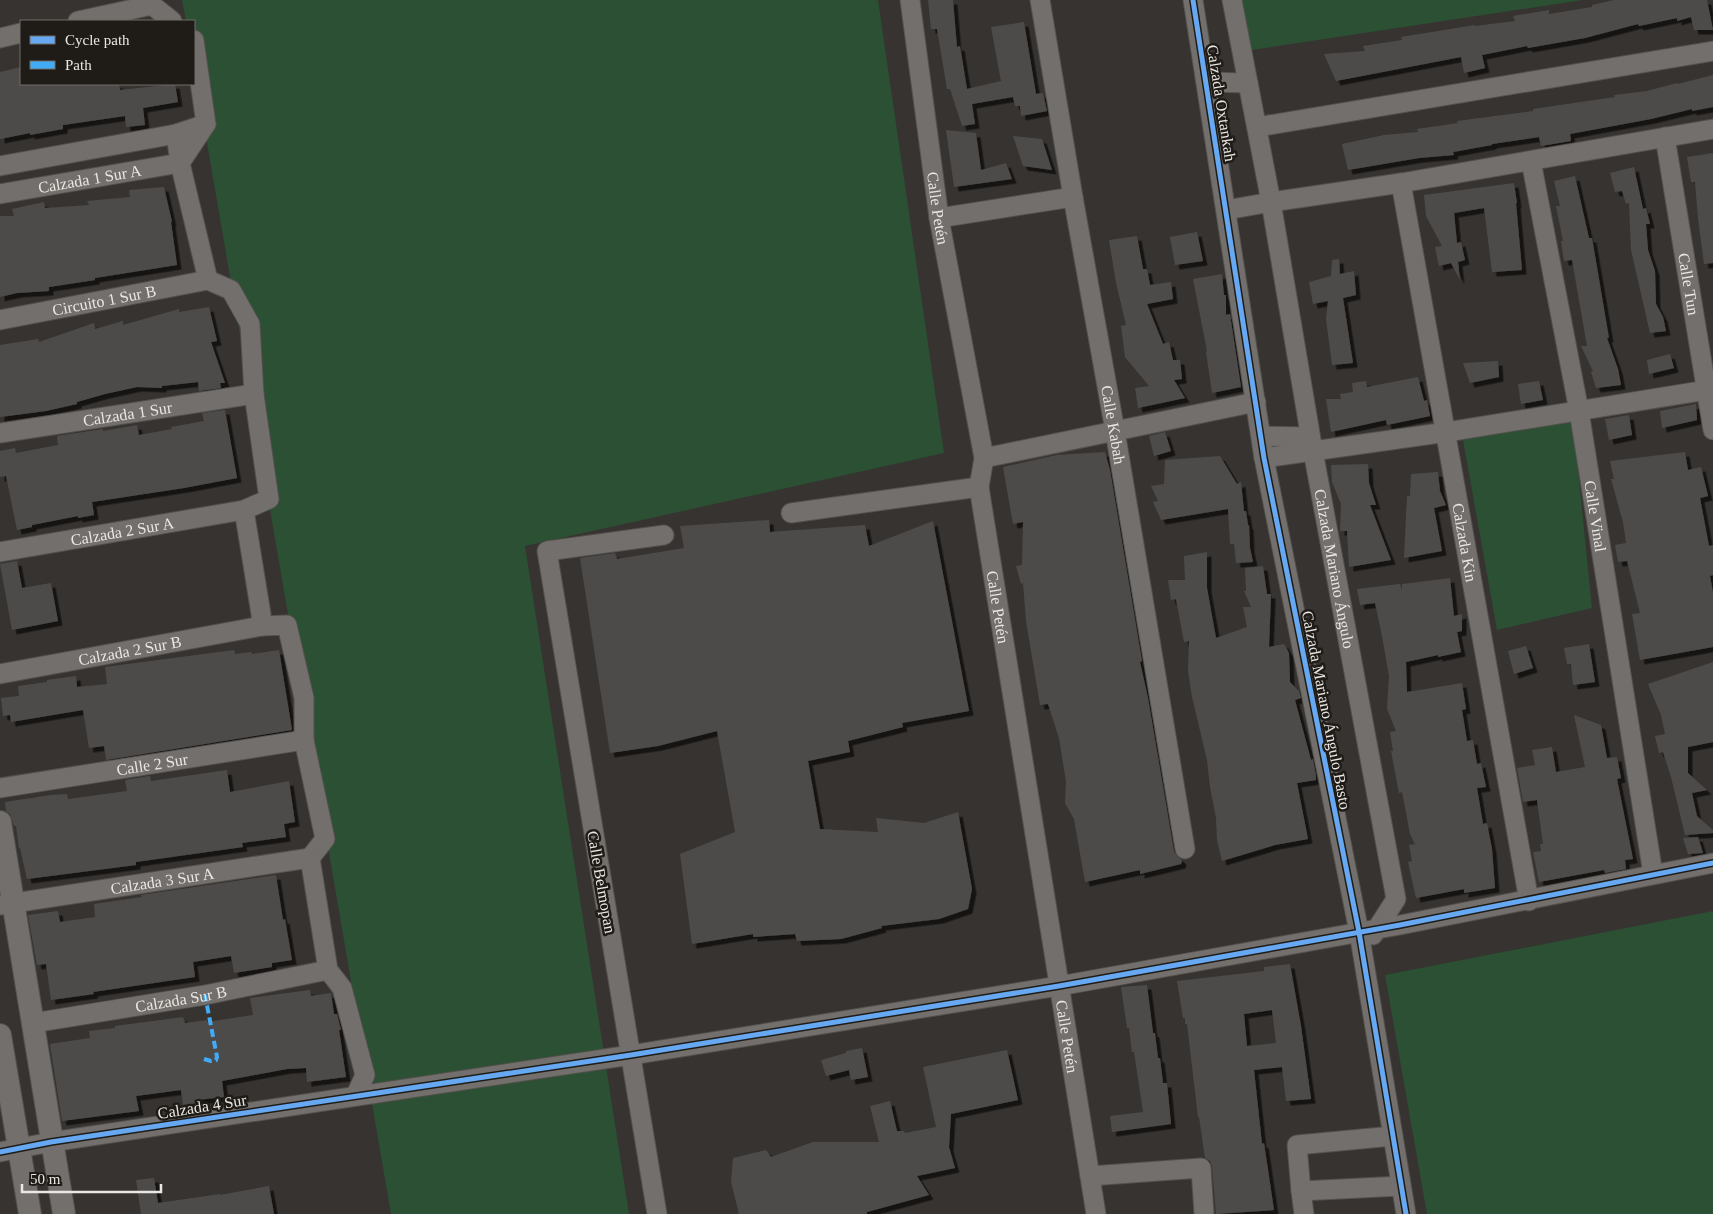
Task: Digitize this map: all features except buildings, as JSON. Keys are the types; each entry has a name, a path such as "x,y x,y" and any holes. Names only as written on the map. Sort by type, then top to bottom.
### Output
{"street":[{"name":"Calle Petén","path":"910,0 939,218 984,458 979,487 1096,1214"},
{"name":"Calle Kabah","path":"1040,0 1072,197 1115,432 1185,849"},
{"name":"Calzada Oxtankah","path":"1193,0 1226,210"},
{"name":"Calzada Oxtankah","path":"1232,0 1271,202"},
{"path":"82,20 152,3 171,20"},
{"path":"0,38 20,34"},
{"path":"180,163 206,124 195,47"},
{"path":"1257,127 1713,52"},
{"path":"1206,82 1248,83"},
{"name":"Calzada 1 Sur A","path":"0,166 176,134 206,124"},
{"path":"1226,210 1401,183 1713,129"},
{"path":"176,134 180,163 208,280 231,290 250,324 254,394"},
{"name":"Calle Tun","path":"1665,138 1710,389 1713,430"},
{"name":"Calle Vinal","path":"1531,161 1579,411 1653,874"},
{"name":"Calzada 1 Sur A","path":"0,194 180,163"},
{"name":"Calzada Kin","path":"1401,183 1529,901"},
{"path":"939,218 1072,197"},
{"name":"Calzada Mariano Ángulo","path":"1271,202 1312,444 1396,899 1368,931"},
{"name":"Calzada Mariano Ángulo Basto","path":"1226,210 1264,458 1368,931 1362,953 1406,1214"},
{"name":"Circuito 1 Sur B","path":"0,320 208,280"},
{"path":"1264,458 1312,444 1446,432 1710,389"},
{"name":"Calzada 1 Sur","path":"0,433 254,394"},
{"name":"Calzada 2 Sur A","path":"0,552 244,510 270,499 254,394"},
{"path":"984,458 1256,402"},
{"path":"1261,436 1312,444"},
{"path":"792,513 979,487"},
{"path":"244,510 262,626"},
{"name":"Calle Belmopan","path":"657,1214 547,551 664,535"},
{"name":"Calzada 2 Sur B","path":"0,674 262,626 287,625 304,698 304,740"},
{"path":"304,740 325,839 310,858 328,970 342,988 365,1075 356,1095"},
{"name":"Calle 2 Sur","path":"0,788 304,740"},
{"path":"0,822 7,904 33,1023 64,1214"},
{"name":"Calzada 3 Sur A","path":"7,904 310,858"},
{"name":"Calzada 4 Sur","path":"9,1150 356,1095 631,1055 1059,986 1529,901 1713,863"},
{"name":"Calzada Sur B","path":"33,1023 205,995 328,970"},
{"path":"0,1035 9,1150 30,1214"},
{"path":"1304,1214 1297,1145 1393,1136"},
{"path":"1090,1176 1201,1168 1204,1214"},
{"path":"1301,1192 1401,1186"}],"green space":[{"path":"182,0 878,0 944,453 525,546 629,1214 391,1214 195,73 195,20 186,20"},
{"path":"1238,0 1583,0 1245,51"},
{"path":"1573,420 1592,608 1497,630 1463,440"},
{"path":"1713,911 1713,1214 1427,1214 1385,975"}],"marked path":[{"path":"204,1059 211,1061 216,1060 217,1057 205,995"}],"cycle path":[{"path":"1193,0 1264,458 1359,932 1406,1214"},
{"path":"0,1152 51,1142 631,1055 1059,986 1400,925 1713,863"}]}
